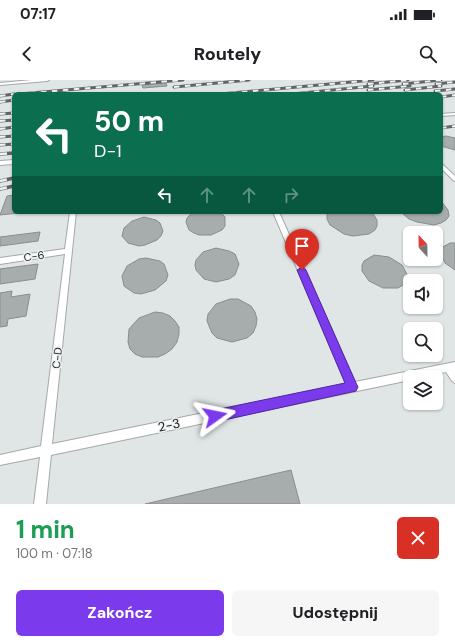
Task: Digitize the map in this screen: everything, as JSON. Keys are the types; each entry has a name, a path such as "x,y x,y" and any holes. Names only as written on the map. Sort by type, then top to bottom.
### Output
{"lane":[{"path":"27,82 36,80"},
{"path":"0,84 47,80"},
{"path":"443,115 455,114"},
{"path":"0,163 12,162"},
{"path":"443,168 455,179"},
{"name":"C-D","path":"40,504 73,214"},
{"path":"277,214 352,387"},
{"name":"C-6","path":"0,261 68,251"},
{"path":"452,367 455,378"},
{"name":"2-3","path":"0,460 452,367"}],"building":[{"path":"166,83 167,86 143,88 142,85"},
{"path":"443,137 455,138 455,150 443,147"},
{"path":"12,195 12,214 0,215 7,196"},
{"path":"443,204 448,210 449,216 441,223 434,225 409,219 403,214 443,214"},
{"path":"191,214 222,214 225,217 225,226 222,230 211,235 199,235 189,230 186,222 187,218"},
{"path":"327,214 373,214 377,220 377,226 375,230 369,234 353,236 344,234 330,225 327,219"},
{"path":"144,217 156,220 160,223 163,231 161,236 157,240 145,245 139,246 128,243 122,236 124,228 132,221"},
{"path":"40,232 38,241 0,246 0,237"},
{"path":"450,243 455,243 455,270 445,263 443,259 443,247"},
{"path":"216,248 235,254 239,264 235,275 229,279 216,282 204,279 196,270 195,265 196,260 203,252"},
{"path":"374,255 389,257 402,265 407,274 403,274 403,285 398,288 383,288 369,281 362,271 364,261"},
{"path":"146,258 160,261 164,264 168,275 166,281 155,290 141,294 134,293 124,286 122,276 127,266 139,259"},
{"path":"38,264 35,279 0,284 0,269"},
{"path":"12,291 11,297 30,294 26,316 8,319 7,326 0,327 0,293"},
{"path":"230,299 238,299 251,306 257,319 253,333 247,338 232,342 217,338 212,333 207,321 208,314 216,304"},
{"path":"155,312 170,316 175,321 179,327 177,342 172,349 158,357 142,357 135,354 130,349 128,342 129,329 139,318"},
{"path":"291,470 300,504 145,504"}],"railway":[{"path":"42,92 183,80"},
{"path":"174,87 249,80"},
{"path":"242,92 373,80"},
{"path":"368,84 408,80"},
{"path":"403,84 441,80"},
{"path":"436,84 455,82"},
{"path":"312,92 373,86"},
{"path":"368,90 410,86"},
{"path":"405,90 441,86"},
{"path":"435,91 455,89"},
{"path":"0,96 12,94"},
{"path":"443,97 455,95"},
{"path":"0,102 12,100"},
{"path":"0,114 12,113"},
{"path":"0,121 12,120"},
{"path":"443,128 455,126"},
{"path":"0,129 12,127"},
{"path":"0,137 12,136"},
{"path":"0,145 12,144"},
{"path":"0,154 12,153"},
{"path":"0,181 12,178"},
{"path":"0,189 12,186"}],"route":[{"path":"215,416 352,387 302,270"}]}
